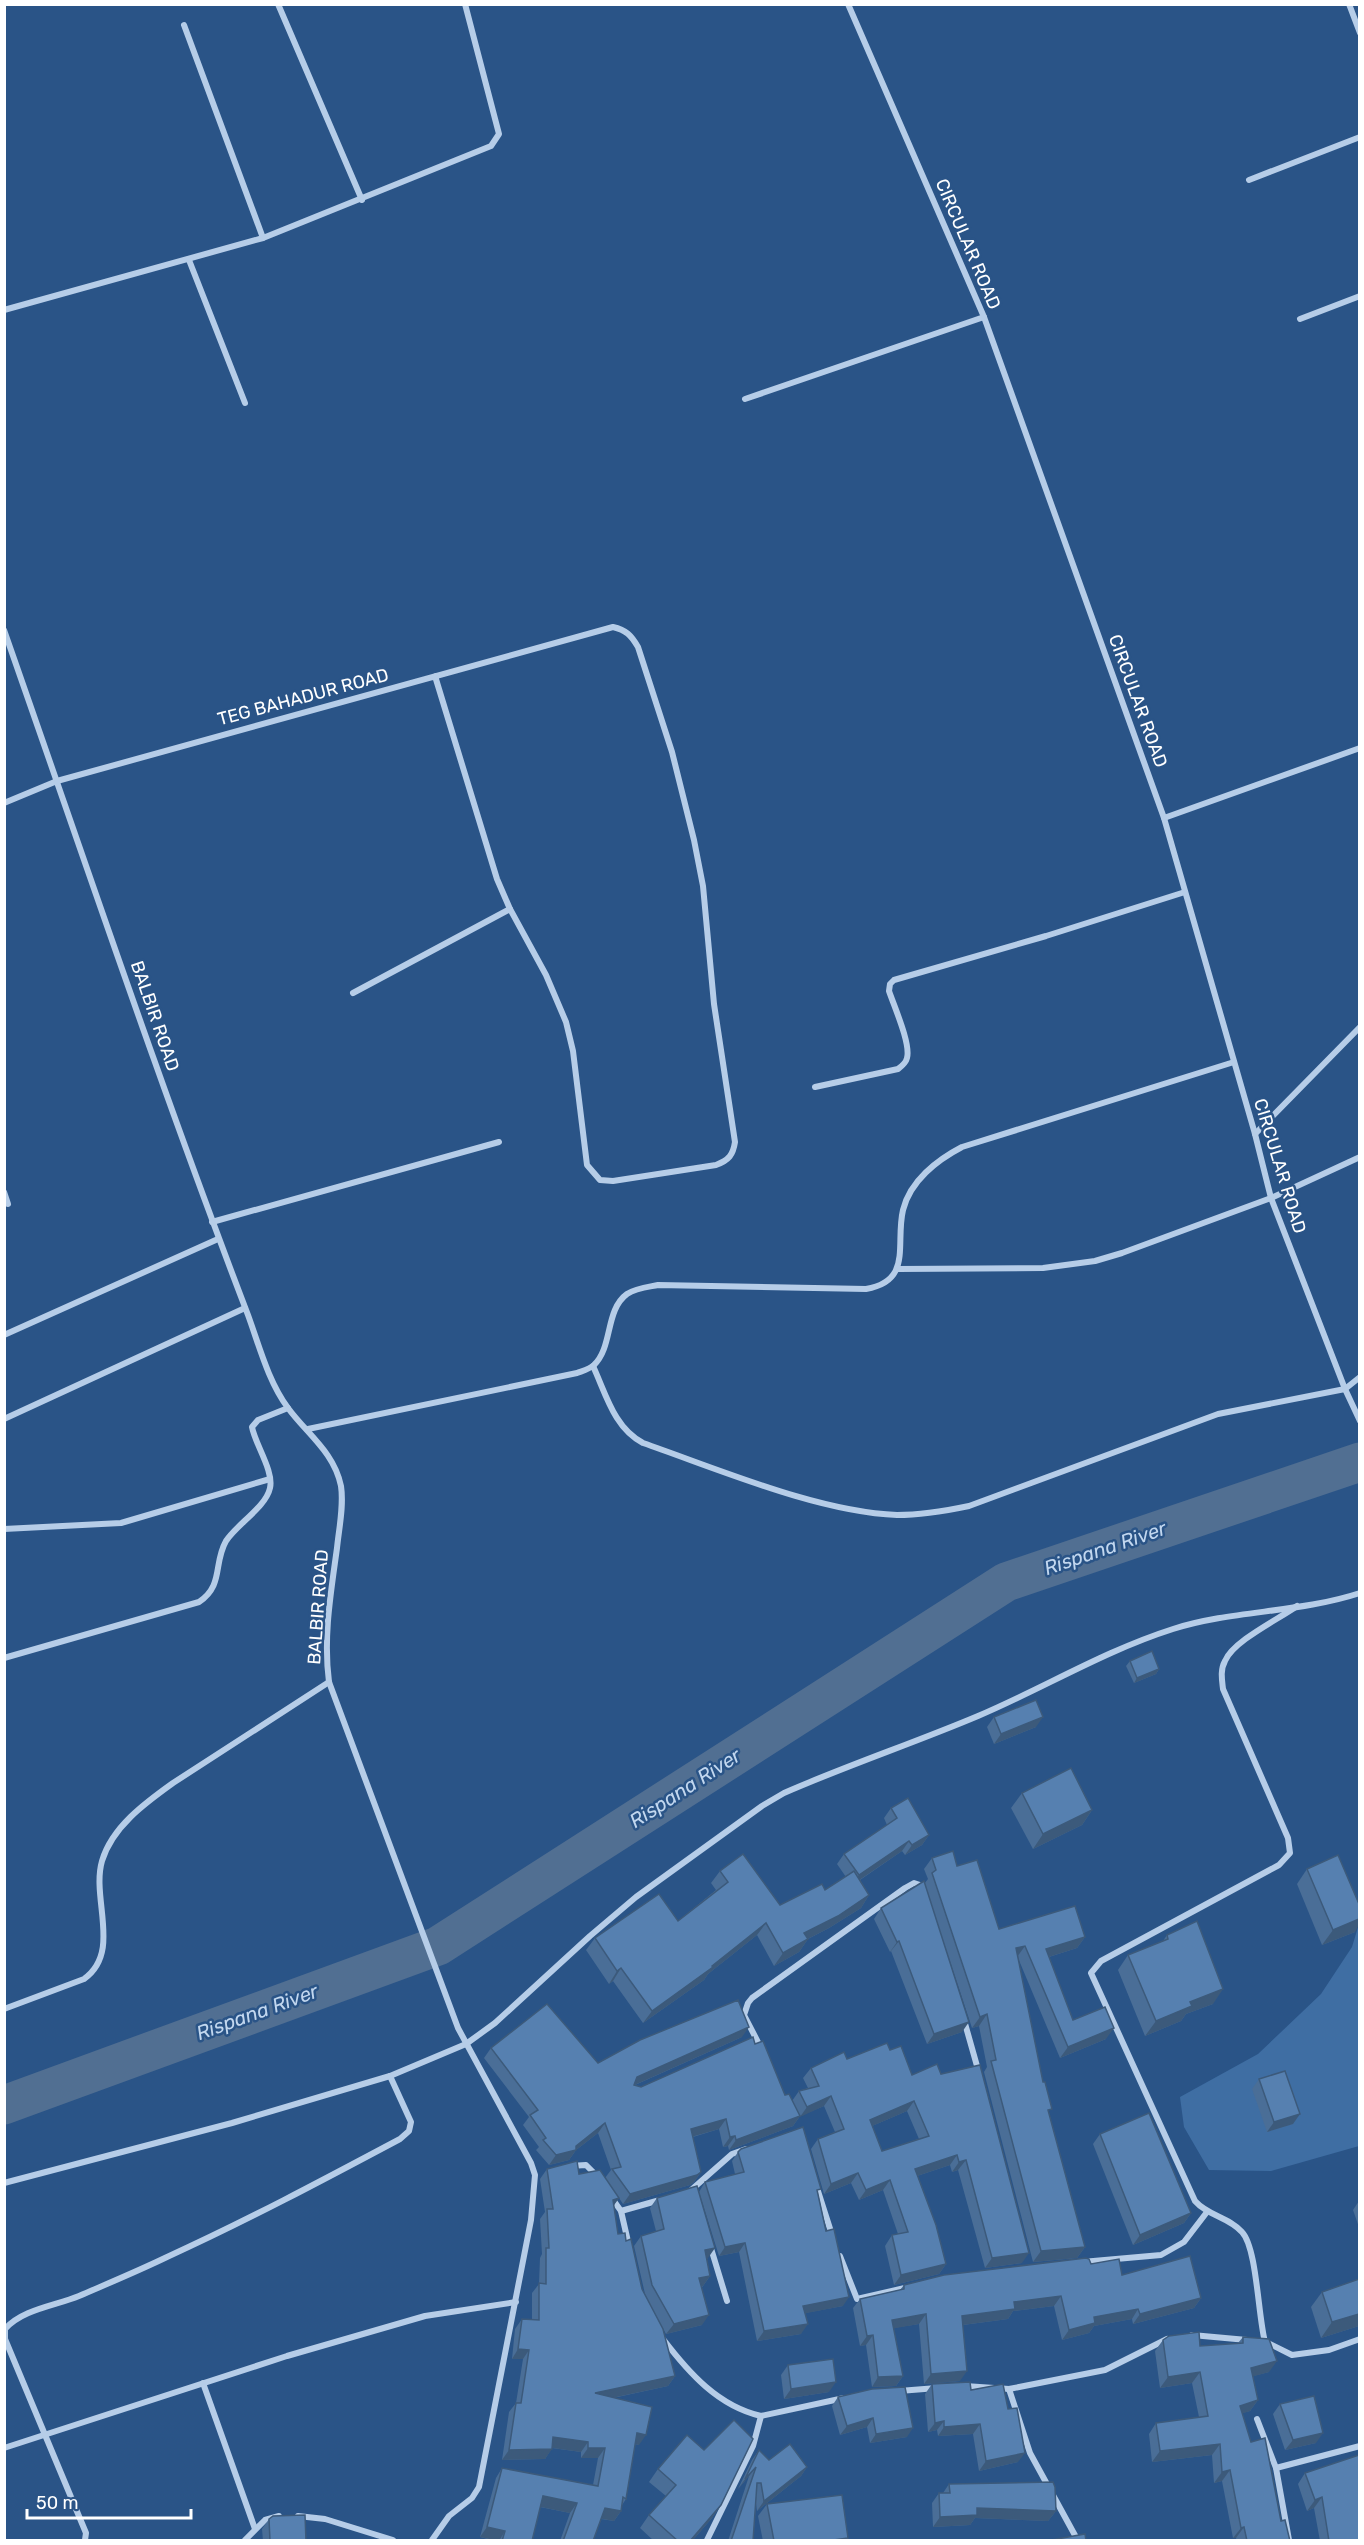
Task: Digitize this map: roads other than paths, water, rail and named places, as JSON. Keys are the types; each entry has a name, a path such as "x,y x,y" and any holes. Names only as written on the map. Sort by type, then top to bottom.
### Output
{"street":[{"path":"278,4 362,200"},
{"path":"4,310 263,238 362,200 491,146 499,134 465,4"},
{"name":"CIRCULAR ROAD","path":"848,4 984,317 1164,818 1255,1134 1271,1198 1359,1421"},
{"path":"1349,4 1359,33"},
{"path":"184,25 263,238"},
{"path":"1249,180 1359,137"},
{"path":"189,260 245,403"},
{"path":"1300,319 1359,296"},
{"path":"745,399 984,317"},
{"name":"TEG BAHADUR ROAD","path":"4,803 57,781 613,627 623,630 632,636 638,647 672,752 694,840 702,886 714,1004 735,1142 733,1151 727,1160 717,1165 614,1181 600,1180 592,1174 587,1165 573,1051 566,1022 546,975 510,909"},
{"name":"BALBIR ROAD","path":"4,630 218,1239 269,1370 288,1408 326,1451 336,1470 341,1487 341,1506 327,1638 326,1662 329,1682 458,2028 531,2163 535,2175"},
{"path":"353,993 510,909 488,853 435,676"},
{"path":"1164,818 1359,748"},
{"path":"815,1087 898,1069 905,1063 908,1056 907,1046 889,991 890,984 894,980 1046,936 1185,892"},
{"path":"1255,1134 1359,1027"},
{"path":"308,1429 577,1373 593,1366 601,1356 617,1305 627,1294 640,1288 658,1285 866,1289 880,1287 890,1281 898,1269 903,1209 911,1191 926,1172 944,1156 962,1147 1234,1062"},
{"path":"212,1222 499,1142"},
{"path":"898,1269 1043,1268 1095,1261 1271,1198 1359,1157"},
{"path":"4,1192 8,1204"},
{"path":"4,1335 218,1239"},
{"path":"4,1419 245,1308"},
{"path":"593,1366 620,1425 630,1436 643,1443 786,1492 846,1507 894,1515 944,1512 969,1506 1218,1414 1345,1389 1359,1377"},
{"path":"4,1658 199,1602 207,1596 213,1589 224,1545 270,1489 270,1479 252,1427 258,1420 288,1408"},
{"path":"4,1529 121,1523 270,1479"},
{"path":"4,2183 232,2122 390,2076 465,2044 495,2023 636,1897 762,1806 784,1793 980,1715 1119,1648 1175,1628 1334,1600 1359,1593"},
{"path":"1265,2342 1249,2242 1238,2227 1207,2212 1196,2201 1091,1973 1101,1961 1279,1865 1290,1853 1288,1838 1224,1689 1222,1677 1225,1660 1237,1646 1298,1606"},
{"path":"4,2009 84,1978 93,1972 100,1962 103,1951 100,1882 102,1861 112,1841 127,1821 149,1800 173,1783 329,1682"},
{"path":"765,2057 744,2015 752,1998 910,1885 920,1885 925,1899"},
{"path":"961,2012 981,2083"},
{"path":"745,2041 755,2037"},
{"path":"85,2541 86,2534 5,2340 5,2329 13,2320 166,2258 400,2139 410,2131 411,2122 390,2076"},
{"path":"682,2193 693,2190 732,2154 752,2147"},
{"path":"567,2167 586,2165 602,2183"},
{"path":"432,2541 449,2516 472,2498 479,2487 531,2220 535,2175 546,2173"},
{"path":"815,2181 835,2243"},
{"path":"693,2190 695,2198"},
{"path":"608,2192 621,2211 631,2254"},
{"path":"621,2211 672,2196"},
{"path":"1073,2263 1161,2254 1184,2242 1207,2212"},
{"path":"707,2236 727,2301"},
{"path":"838,2253 854,2298 914,2286"},
{"path":"4,2448 203,2383 425,2316 516,2302"},
{"path":"659,2333 685,2369 712,2393 740,2411 761,2416 853,2396"},
{"path":"1188,2335 1265,2342 1292,2355 1329,2350 1359,2339"},
{"path":"956,2387 1010,2389 1105,2370 1172,2336"},
{"path":"203,2383 255,2529"},
{"path":"888,2392 947,2387"},
{"path":"1010,2389 1030,2453 1077,2540"},
{"path":"707,2541 753,2446 761,2416"},
{"path":"1257,2419 1276,2468 1290,2541"},
{"path":"1276,2468 1359,2446"},
{"path":"245,2541 265,2520 275,2516 325,2519 393,2541"}],"waterway":[{"name":"Rispana River","path":"4,2105 438,1946 1006,1582 1360,1462"}]}
